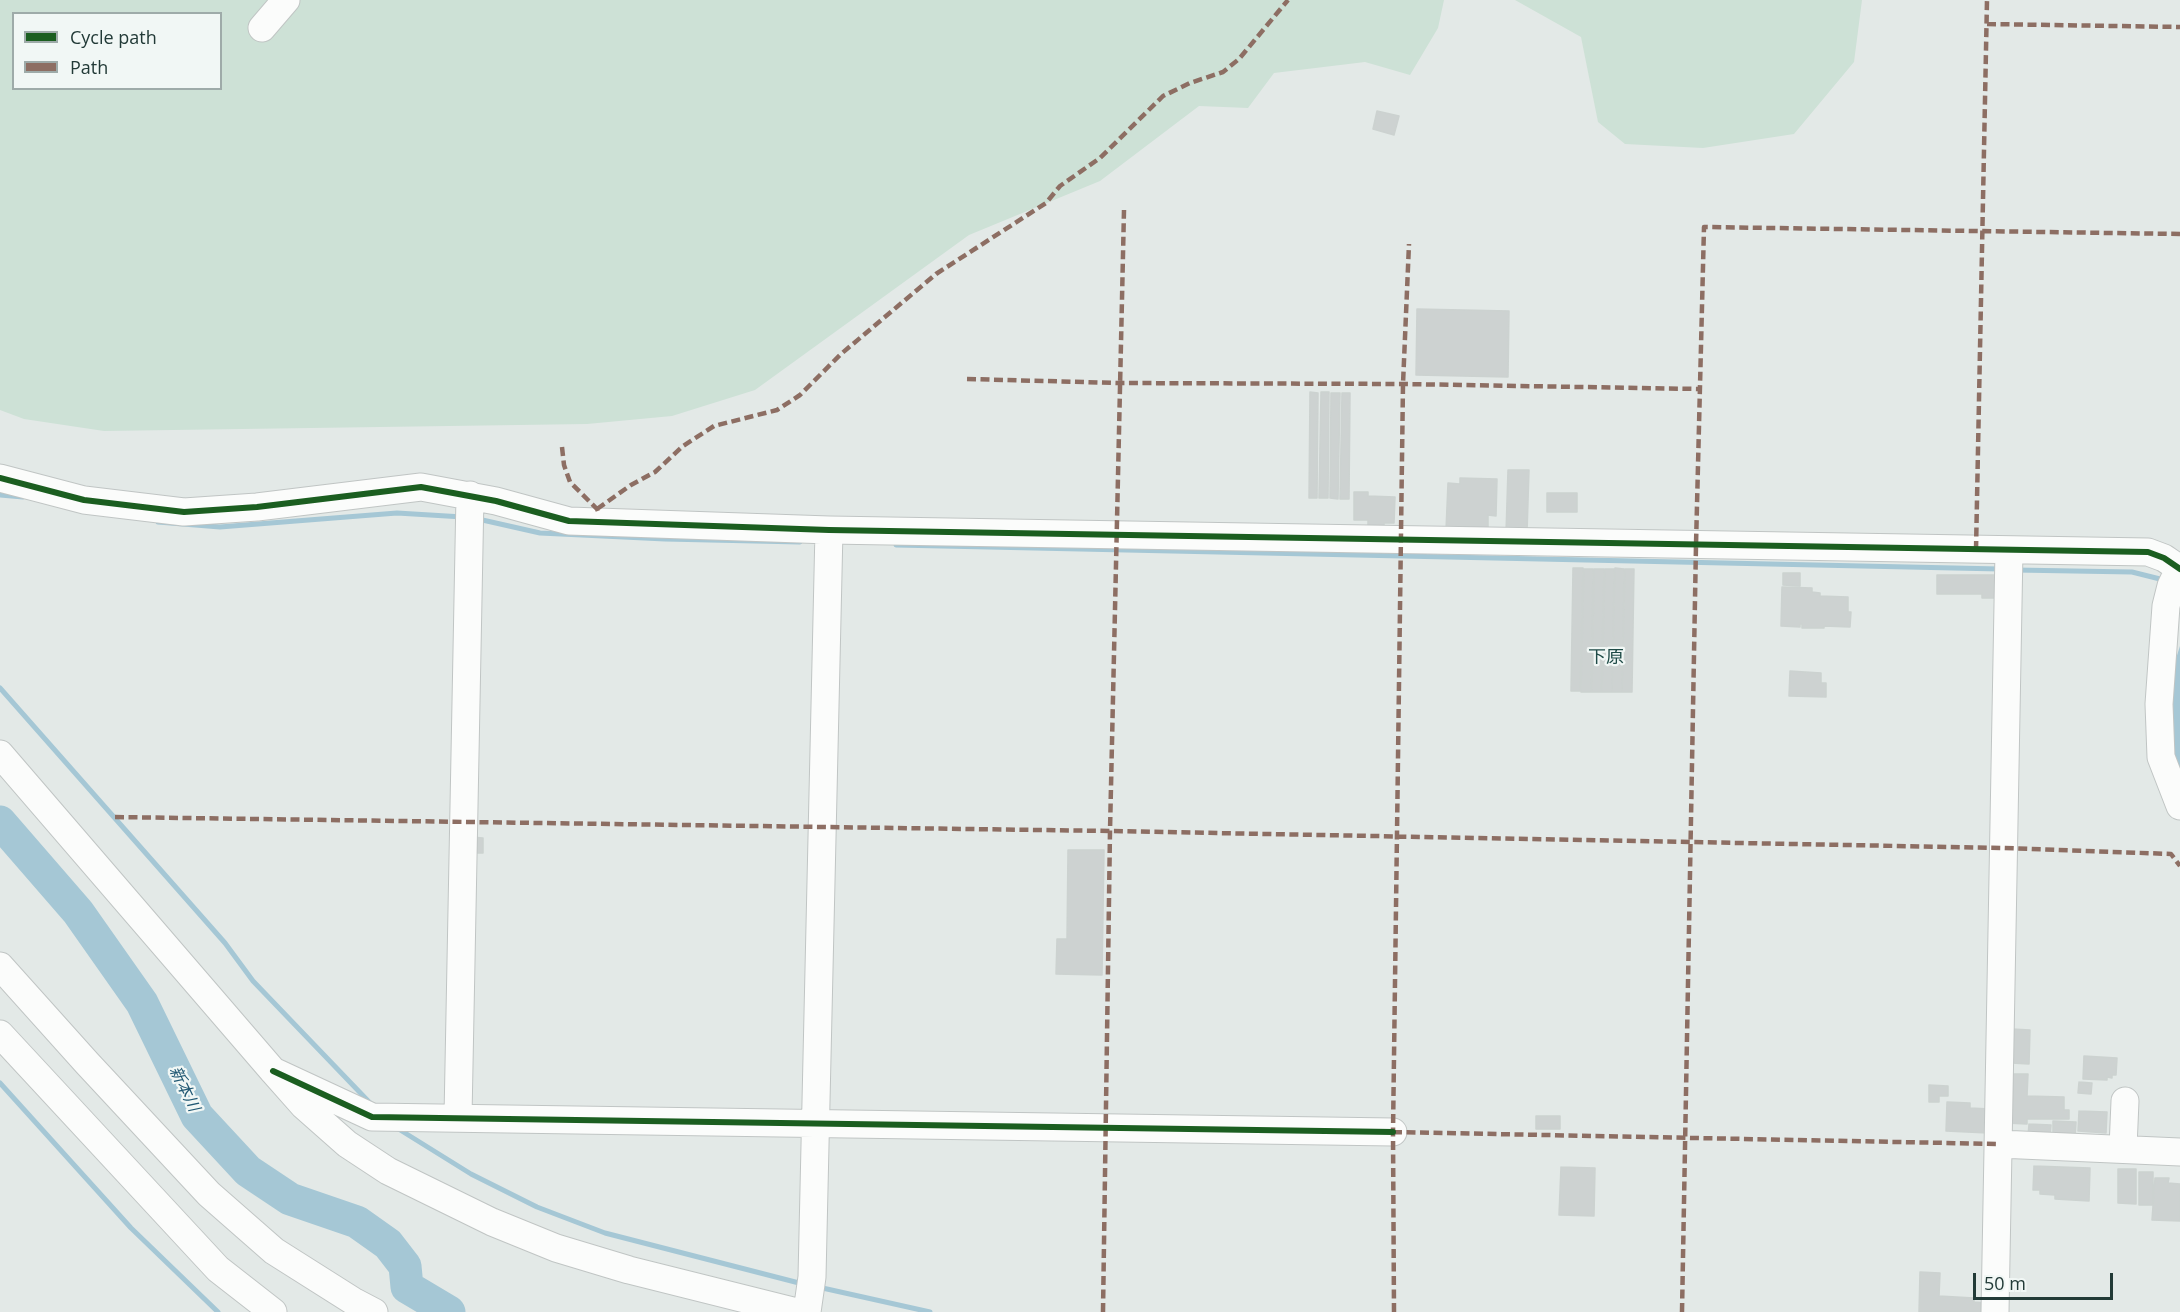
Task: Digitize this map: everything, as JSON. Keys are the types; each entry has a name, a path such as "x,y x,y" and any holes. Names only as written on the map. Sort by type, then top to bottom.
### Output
{"street":[{"path":"262,28 286,0"},
{"path":"0,478 84,500 184,512 257,507 421,487 470,495 569,521 829,530 2148,552 2164,558 2179,569 2171,586 2166,606 2159,704 2161,757 2180,806"},
{"path":"458,1117 470,495"},
{"path":"807,1312 812,1277 829,530"},
{"path":"1995,1312 2009,550"},
{"path":"0,754 304,1106 347,1144 388,1171 492,1222 556,1248 629,1270 797,1312"},
{"path":"0,966 209,1194 274,1251 374,1312"},
{"path":"0,1034 218,1269 273,1312"},
{"path":"273,1071 372,1117 1393,1132"},
{"path":"2123,1148 2125,1101"},
{"path":"1999,1144 2180,1152"}],"green space":[{"path":"0,0 1444,0 1438,28 1410,75 1365,62 1274,73 1248,108 1199,106 1100,181 969,235 755,390 672,416 587,424 104,431 24,419 0,410"},
{"path":"1515,0 1862,0 1854,62 1794,134 1703,148 1625,144 1598,122 1581,37"}],"water":[{"path":"2180,646 2180,783 2168,753 2171,674"}],"building":[{"path":"1377,111 1399,116 1394,135 1373,129"},
{"path":"1417,309 1509,311 1508,377 1416,375"},
{"path":"1310,392 1318,393 1317,498 1309,498"},
{"path":"1321,392 1329,392 1328,498 1319,498"},
{"path":"1331,393 1340,393 1338,499 1330,498"},
{"path":"1342,393 1350,393 1349,499 1340,499"},
{"path":"1508,470 1529,470 1527,533 1506,533"},
{"path":"1460,478 1497,479 1496,516 1488,515 1488,531 1446,530 1448,483 1460,484"},
{"path":"1354,492 1368,492 1368,496 1395,497 1394,523 1384,523 1384,529 1368,528 1368,520 1354,520"},
{"path":"1547,493 1577,493 1577,512 1547,512"},
{"path":"1573,568 1583,568 1580,691 1571,691"},
{"path":"1615,568 1624,569 1622,692 1612,692"},
{"path":"1584,569 1593,569 1591,692 1581,692"},
{"path":"1594,569 1604,569 1601,692 1592,692"},
{"path":"1605,569 1614,569 1612,692 1602,692"},
{"path":"1625,569 1634,569 1632,692 1622,692"},
{"path":"1783,573 1800,573 1800,586 1783,585"},
{"path":"1937,575 1997,575 1997,598 1982,598 1982,594 1937,594"},
{"path":"1782,587 1812,588 1812,592 1820,593 1820,596 1848,597 1848,612 1851,612 1850,627 1802,628 1802,624 1800,627 1781,626"},
{"path":"1790,671 1821,673 1821,683 1826,683 1826,697 1789,696"},
{"path":"471,837 483,838 483,853 471,853"},
{"path":"1068,850 1104,850 1102,975 1056,974 1057,939 1067,939"},
{"path":"2012,1029 2030,1030 2029,1064 2011,1063"},
{"path":"2084,1056 2117,1058 2116,1075 2112,1075 2112,1078 2107,1077 2107,1080 2083,1079"},
{"path":"2007,1074 2028,1074 2027,1096 2064,1097 2064,1110 2069,1110 2069,1119 2027,1119 2027,1124 2006,1123"},
{"path":"2079,1082 2092,1083 2091,1094 2078,1093"},
{"path":"1929,1085 1948,1086 1948,1096 1939,1096 1939,1102 1929,1102"},
{"path":"1947,1102 1970,1103 1970,1108 1990,1109 1988,1133 1946,1131"},
{"path":"2079,1111 2107,1112 2106,1133 2078,1131"},
{"path":"1536,1116 1560,1116 1560,1129 1536,1129"},
{"path":"2053,1121 2076,1122 2075,1138 2053,1137"},
{"path":"2029,1124 2051,1125 2050,1137 2028,1136"},
{"path":"2034,1166 2090,1168 2089,1201 2055,1199 2055,1195 2040,1194 2040,1190 2033,1190"},
{"path":"1561,1167 1595,1168 1594,1216 1559,1215"},
{"path":"2118,1169 2136,1169 2136,1204 2118,1203"},
{"path":"2139,1172 2153,1172 2153,1205 2139,1205"},
{"path":"2155,1178 2169,1178 2168,1183 2180,1184 2180,1221 2152,1220"},
{"path":"1920,1272 1940,1273 1939,1296 1974,1298 1974,1302 1987,1303 1987,1312 1919,1312"}],"waterway":[{"path":"0,495 23,497"},
{"path":"158,522 220,527 397,513 463,517"},
{"path":"478,519 540,533 800,542"},
{"path":"896,545 2000,569"},
{"path":"2015,570 2132,572 2164,580"},
{"path":"0,688 225,943 253,981 371,1104"},
{"name":"新本川","path":"0,822 78,912 142,1003 197,1116 248,1171 290,1199 357,1222 388,1244 405,1266 407,1287 449,1312"},
{"path":"0,1083 131,1228 218,1312"},
{"path":"397,1128 471,1174 537,1207 605,1233 803,1284"},
{"path":"818,1287 930,1312"}],"marked path":[{"path":"597,509 631,485 655,472 683,446 714,426 777,410 800,395 841,354 936,274 1046,203 1060,186 1100,158 1163,96 1190,83 1223,72 1239,59 1288,0"},
{"path":"1976,550 1987,0"},
{"path":"1987,24 2180,27"},
{"path":"1103,1312 1110,831 1124,210"},
{"path":"1682,1312 1704,227 2180,234"},
{"path":"1394,1312 1393,1132 1403,384 1409,244"},
{"path":"967,379 1120,383 1403,384 1699,389"},
{"path":"562,447 564,465 570,482 597,509 599,514"},
{"path":"115,817 1110,831 2004,848 2171,854 2180,866"},
{"path":"1393,1132 1999,1144"}],"cycle path":[{"path":"0,478 84,500 184,512 257,507 421,487 496,501 569,521 829,530 2148,552 2164,558 2180,569"},
{"path":"273,1071 372,1117 1393,1132"}],"district":[{"name":"下原","path":"1606,658"}]}
